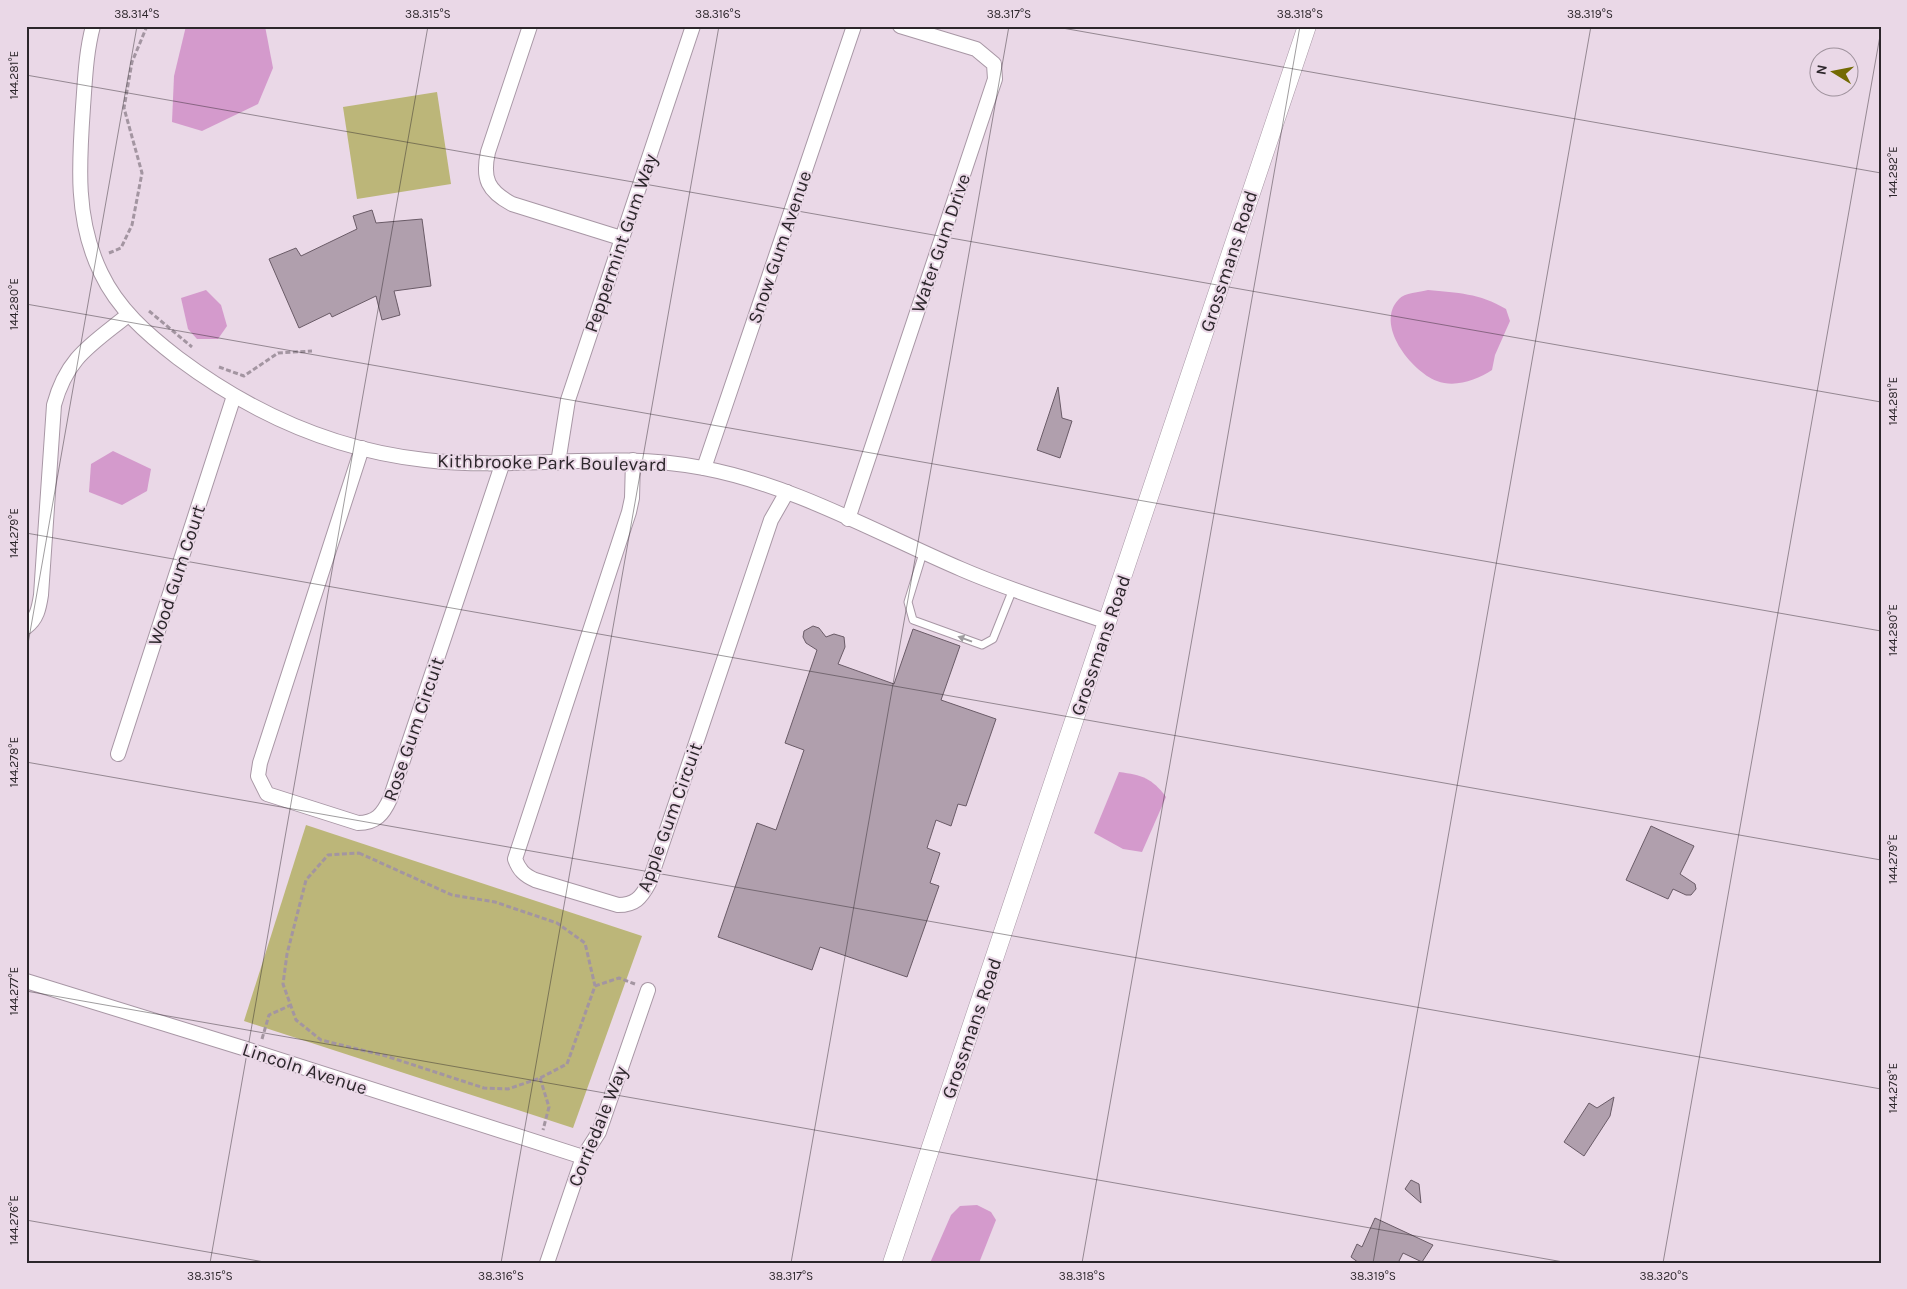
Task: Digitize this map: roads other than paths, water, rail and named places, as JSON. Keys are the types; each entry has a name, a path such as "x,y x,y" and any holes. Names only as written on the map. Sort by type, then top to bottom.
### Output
{"street":[{"name":"Kithbrooke Park Boulevard","path":"93,26 86,60 79,167 81,202 88,241 95,260 113,295 128,315 159,344 234,396 279,420 318,436 362,448 420,460 502,465 633,460 704,468 787,492 1013,589 1108,622"},
{"path":"530,26 487,158 486,176 490,187 498,196 512,204 621,238"},
{"name":"Peppermint Gum Way","path":"558,463 568,400 693,26"},
{"name":"Snow Gum Avenue","path":"704,468 854,26"},
{"name":"Water Gum Drive","path":"848,519 995,79 994,64 986,55 976,49 900,26"},
{"name":"Grossmans Road","path":"892,1263 1307,26"},
{"path":"26,627 32,622 38,610 41,595 54,405 58,390 65,372 74,360 128,315"},
{"name":"Wood Gum Court","path":"118,754 234,396"},
{"name":"Rose Gum Circuit","path":"362,448 260,764 258,776 267,794 358,823 370,823 378,818 385,810 390,799 502,465"},
{"name":"Apple Gum Circuit","path":"633,460 632,498 628,512 515,859 518,868 526,876 618,906 630,905 638,901 649,883 771,520 787,492"},
{"name":"Lincoln Avenue","path":"26,981 258,1052 583,1157"},
{"name":"Corriedale Way","path":"547,1263 583,1157 599,1132 648,990"}],"lane":[{"path":"924,552 908,602 913,620 982,645 993,639 1013,589"}]}
